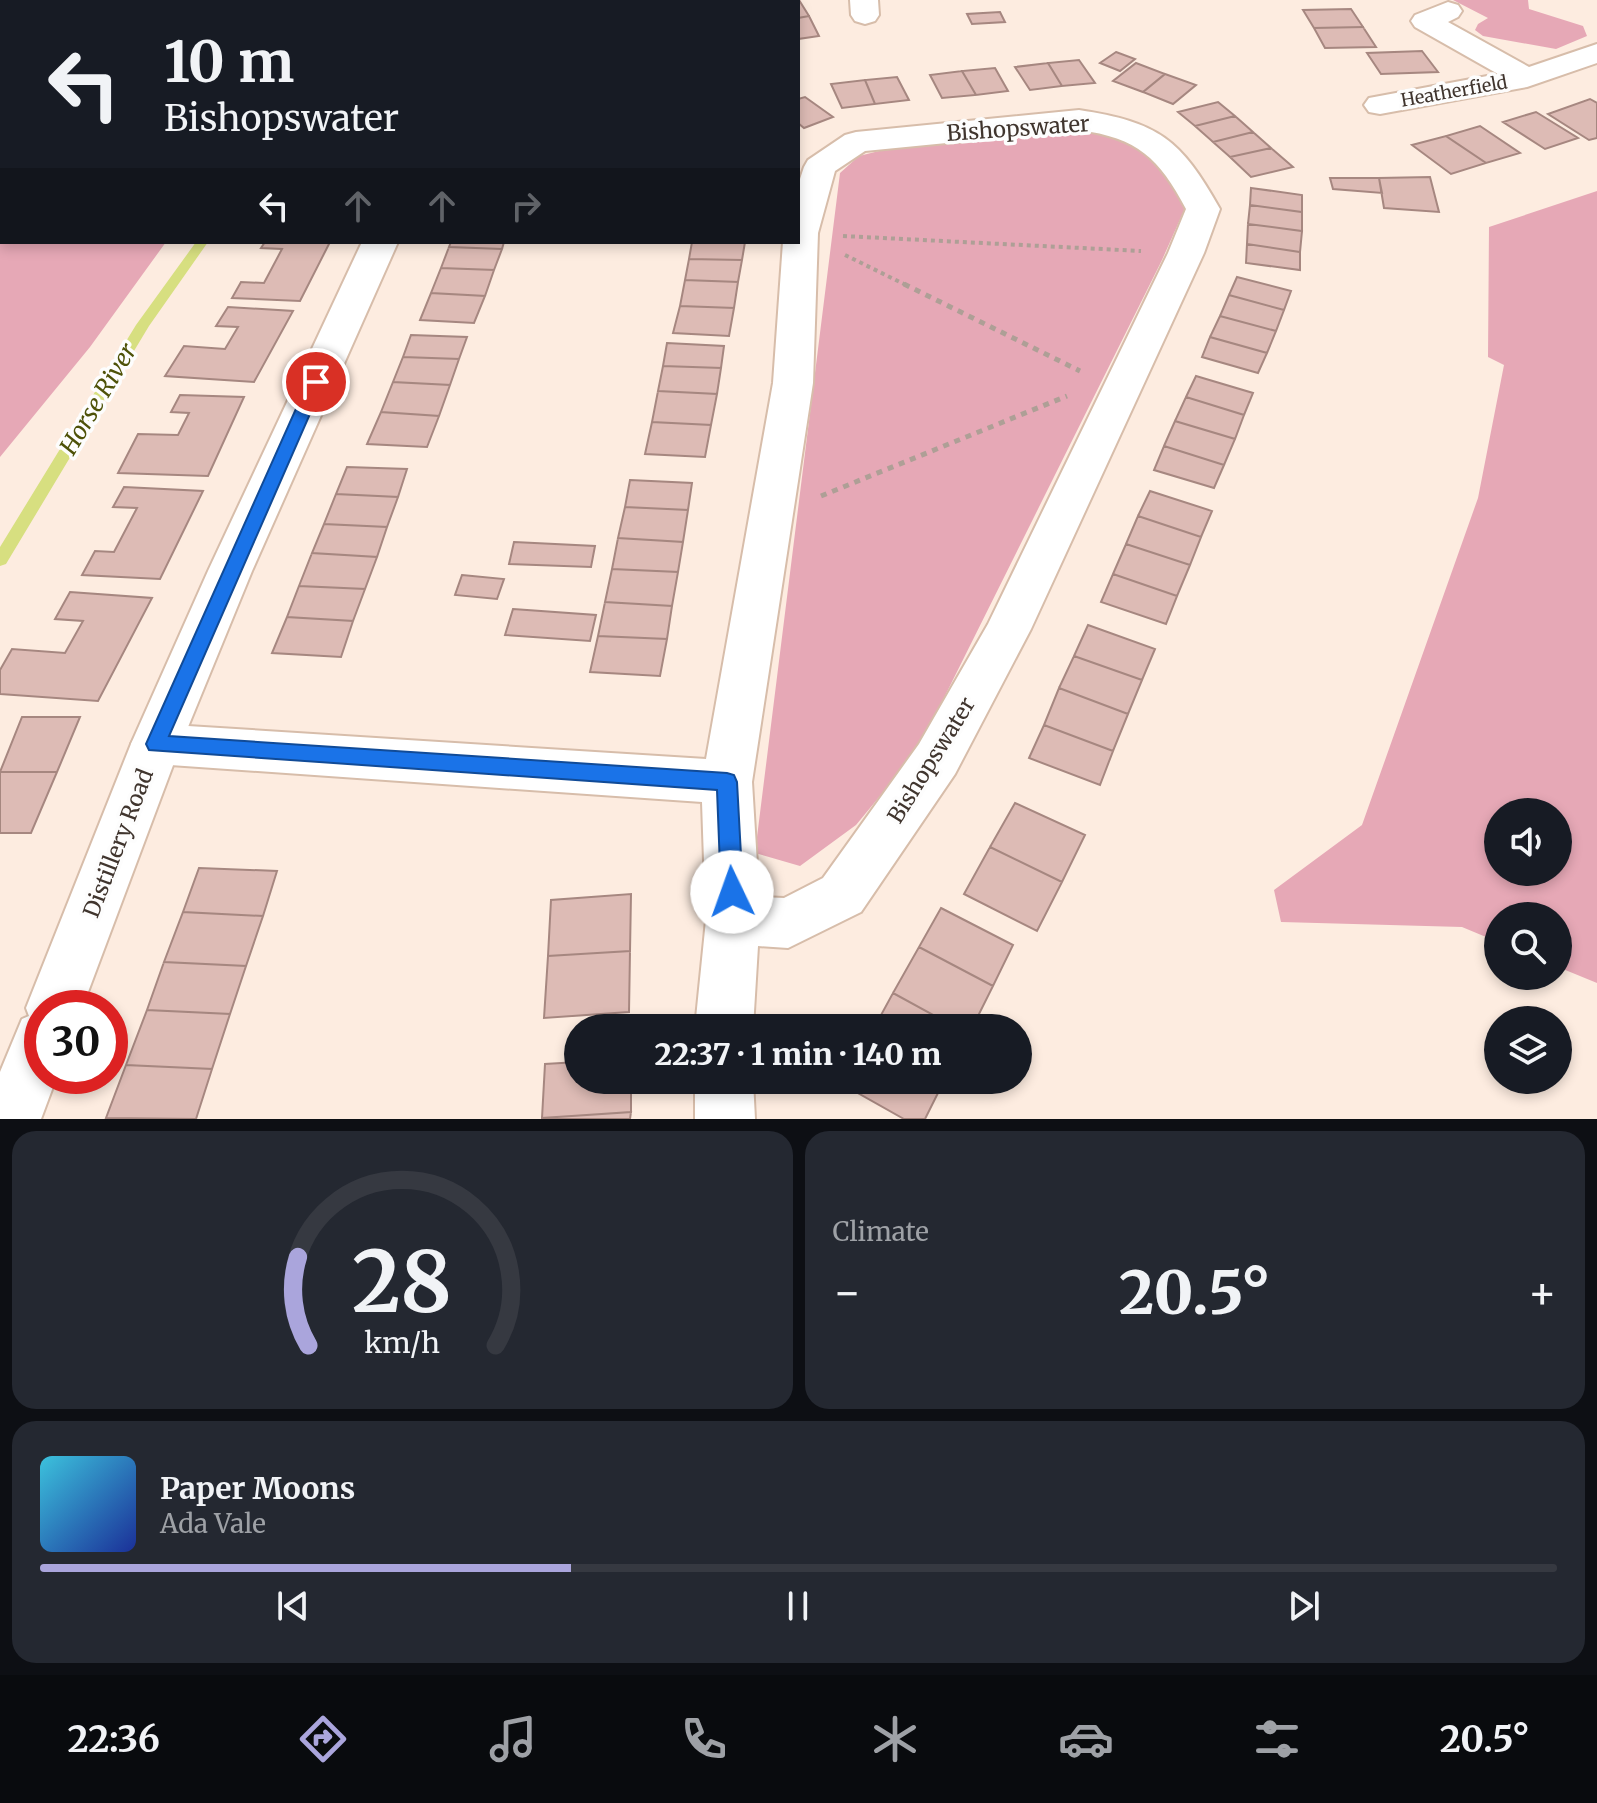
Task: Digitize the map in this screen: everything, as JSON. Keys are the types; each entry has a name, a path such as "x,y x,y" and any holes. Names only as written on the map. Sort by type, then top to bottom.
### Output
{"street":[{"name":"Heatherfield","path":"1448,11 1425,21 1527,78"},
{"name":"Heatherfield","path":"1380,105 1527,78 1597,53"},
{"name":"Bishopswater","path":"725,1014 733,920 727,782 793,383 801,233 820,167 856,142 1079,120 1116,124 1144,135 1182,169 1203,209 1186,253 1008,629 937,759 842,895 788,923 733,920"},
{"name":"Distillery Road","path":"61,990 156,744 230,571 379,244"},
{"path":"156,744 727,782"},
{"path":"11,1119 24,1085"},
{"path":"724,1094 725,1119"}],"path":[{"path":"801,233 1186,253"},
{"path":"801,233 1088,375"},
{"path":"773,504 798,506 1073,394"}],"shaded area":[{"path":"1453,0 1528,0 1529,9 1583,26 1587,36 1556,49 1483,36 1475,30 1488,18"},
{"path":"1085,127 1122,139 1146,154 1186,206 1162,260 918,750 856,825 800,866 755,853 840,173 859,156 899,146"},
{"path":"1597,191 1597,983 1572,973 1572,902 1484,902 1484,936 1462,927 1281,922 1274,890 1362,825 1478,498 1504,365 1488,357 1489,227"},
{"path":"0,244 165,244 90,347 0,457"}],"building":[{"path":"800,2 809,16 800,18"},
{"path":"1351,9 1363,27 1314,28 1303,10"},
{"path":"1000,12 1005,22 972,24 967,14"},
{"path":"809,16 819,36 800,39 800,18"},
{"path":"1363,27 1376,47 1325,48 1314,28"},
{"path":"1422,51 1438,72 1381,74 1367,53"},
{"path":"1116,52 1135,59 1120,71 1100,63"},
{"path":"1079,60 1095,83 1062,86 1048,63"},
{"path":"1048,63 1062,86 1030,90 1015,67"},
{"path":"1136,63 1165,74 1143,92 1113,81"},
{"path":"995,68 1008,91 976,95 962,71"},
{"path":"962,71 976,95 942,98 930,75"},
{"path":"1165,74 1196,85 1173,104 1143,92"},
{"path":"897,77 909,100 875,104 865,80"},
{"path":"865,80 875,104 842,108 831,84"},
{"path":"805,97 833,117 804,128 800,125 800,98"},
{"path":"1590,99 1597,103 1597,138 1589,140 1548,114"},
{"path":"1218,102 1235,116 1195,126 1178,112"},
{"path":"1536,112 1578,138 1545,149 1503,122"},
{"path":"1235,116 1253,132 1213,142 1195,126"},
{"path":"1480,126 1520,153 1486,163 1446,136"},
{"path":"1253,132 1271,148 1230,157 1213,142"},
{"path":"1446,136 1486,163 1451,174 1412,145"},
{"path":"1271,148 1293,167 1251,177 1230,157"},
{"path":"1430,177 1439,212 1384,208 1379,178"},
{"path":"1330,178 1379,178 1382,193 1333,189"},
{"path":"1251,188 1302,195 1302,212 1250,205"},
{"path":"1250,205 1302,212 1302,231 1248,224"},
{"path":"1248,224 1302,231 1300,252 1247,244"},
{"path":"264,244 329,244 300,301 232,298 241,282 264,283 282,249 261,248"},
{"path":"450,244 503,244 502,249 449,247"},
{"path":"692,244 745,244 742,260 689,259"},
{"path":"1247,244 1300,252 1300,270 1246,263"},
{"path":"449,247 502,249 494,270 441,268"},
{"path":"689,259 742,260 738,282 685,280"},
{"path":"441,268 494,270 485,296 431,293"},
{"path":"1237,277 1291,291 1284,310 1229,295"},
{"path":"685,280 738,282 734,308 680,306"},
{"path":"431,293 485,296 474,323 420,320"},
{"path":"1229,295 1284,310 1276,331 1220,316"},
{"path":"680,306 734,308 729,336 673,333"},
{"path":"228,307 293,311 254,382 165,376 184,346 225,349 238,327 216,326"},
{"path":"1220,316 1276,331 1267,353 1210,337"},
{"path":"411,335 467,337 459,359 403,357"},
{"path":"1210,337 1267,353 1258,373 1202,357"},
{"path":"667,343 724,346 721,368 663,366"},
{"path":"403,357 459,359 450,385 393,382"},
{"path":"663,366 721,368 717,394 658,391"},
{"path":"1196,376 1253,393 1244,415 1186,397"},
{"path":"393,382 450,385 439,416 381,412"},
{"path":"658,391 717,394 711,425 652,422"},
{"path":"180,395 244,397 208,476 118,473 138,434 178,435 189,413 171,412"},
{"path":"1186,397 1244,415 1235,439 1175,421"},
{"path":"381,412 439,416 427,447 367,444"},
{"path":"1175,421 1235,439 1224,465 1164,446"},
{"path":"652,422 711,425 705,457 645,454"},
{"path":"1164,446 1224,465 1214,488 1154,470"},
{"path":"347,467 407,469 398,497 336,494"},
{"path":"630,480 692,483 688,510 625,507"},
{"path":"124,487 203,491 160,579 82,575 95,551 114,552 137,508 113,507"},
{"path":"1150,491 1212,511 1201,537 1138,516"},
{"path":"336,494 398,497 387,527 324,524"},
{"path":"625,507 688,510 683,542 618,538"},
{"path":"1138,516 1201,537 1190,565 1126,544"},
{"path":"324,524 387,527 377,557 312,553"},
{"path":"618,538 683,542 678,572 612,569"},
{"path":"514,542 595,546 591,567 509,564"},
{"path":"1126,544 1190,565 1177,596 1113,574"},
{"path":"312,553 377,557 365,589 299,586"},
{"path":"612,569 678,572 672,606 605,602"},
{"path":"1113,574 1177,596 1166,624 1101,602"},
{"path":"462,575 504,579 497,599 455,595"},
{"path":"299,586 365,589 353,621 287,617"},
{"path":"70,592 152,598 98,701 0,694 0,670 12,649 65,653 83,621 55,619"},
{"path":"605,602 672,606 667,639 598,636"},
{"path":"513,609 596,615 590,641 505,635"},
{"path":"287,617 353,621 341,657 272,653"},
{"path":"1088,625 1155,649 1142,680 1074,656"},
{"path":"598,636 667,639 660,676 590,672"},
{"path":"1074,656 1142,680 1128,714 1059,688"},
{"path":"1059,688 1128,714 1113,751 1044,725"},
{"path":"22,717 80,717 57,772 0,772"},
{"path":"1044,725 1113,751 1100,785 1029,758"},
{"path":"0,772 57,772 31,833 0,833"},
{"path":"1015,803 1085,835 1062,882 990,847"},
{"path":"990,847 1062,882 1037,931 964,894"},
{"path":"199,868 277,871 263,916 183,912"},
{"path":"631,894 630,951 548,956 551,900"},
{"path":"941,908 1013,945 993,986 919,947"},
{"path":"183,912 263,916 246,966 164,962"},
{"path":"919,947 993,986 979,1014 931,1014 893,993"},
{"path":"630,951 629,1012 564,1014 564,1017 544,1018 548,956"},
{"path":"164,962 246,966 230,1014 147,1010"},
{"path":"893,993 931,1014 882,1014"},
{"path":"147,1010 230,1014 212,1069 128,1065"},
{"path":"564,1063 564,1094 631,1094 631,1112 542,1118 545,1064"},
{"path":"128,1065 212,1069 196,1119 106,1118 115,1094 128,1094"},
{"path":"860,1094 938,1094 925,1119 904,1119"},
{"path":"631,1112 630,1119 542,1119 542,1118"}],"waterway":[{"name":"Horse River","path":"0,560 143,325 201,244"}],"route":[{"path":"316,382 156,744 727,782 732,892"}]}
